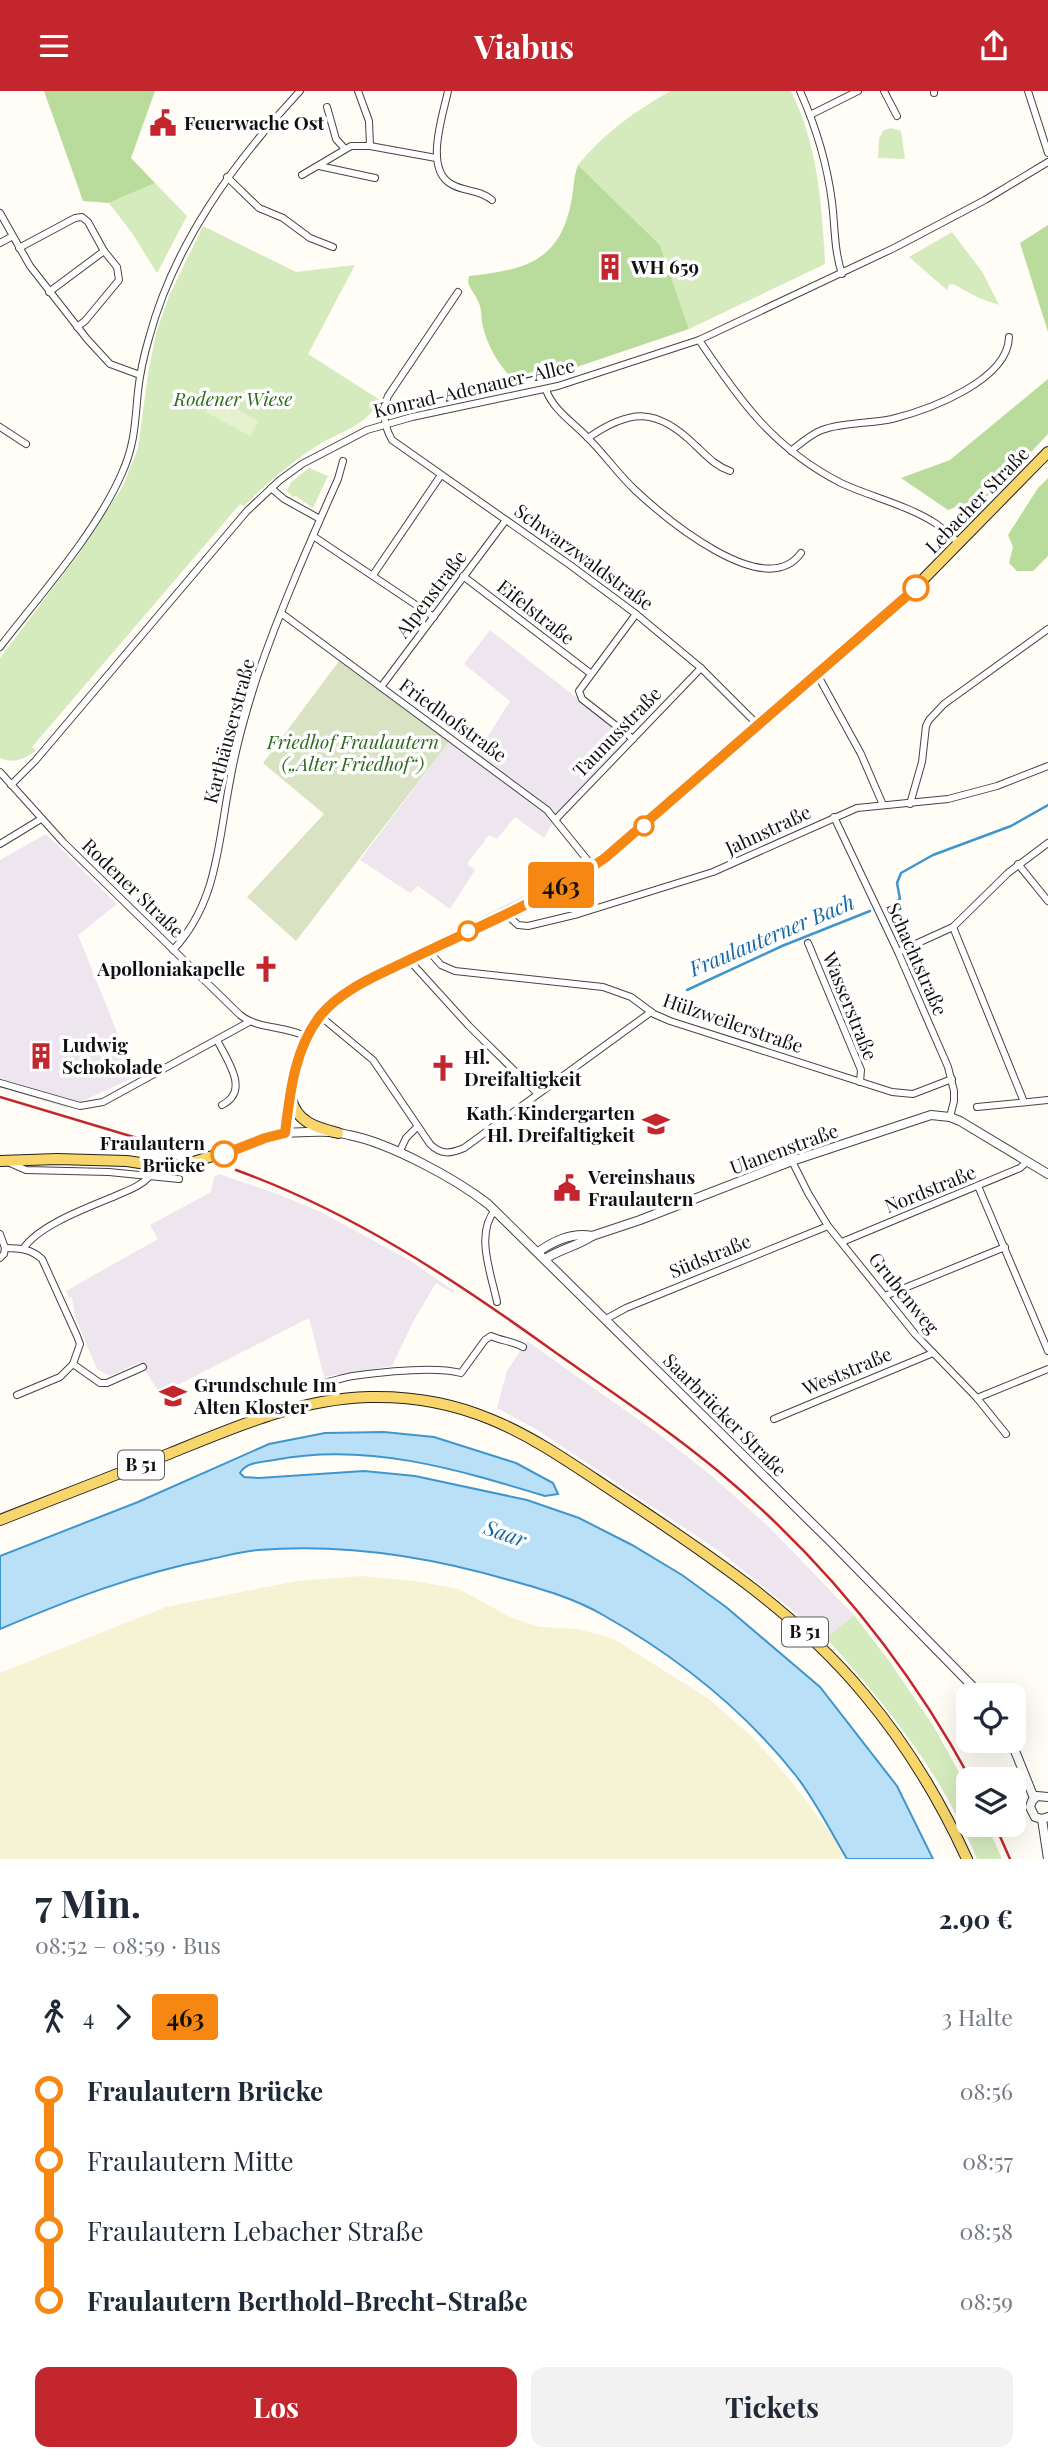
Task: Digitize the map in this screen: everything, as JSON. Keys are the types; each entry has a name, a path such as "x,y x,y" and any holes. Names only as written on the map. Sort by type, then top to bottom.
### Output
{"main road":[{"name":"Lebacher Straße","path":"285,1133 297,1061 307,1037 330,1006 352,990 408,960 593,867 623,844 901,602 1048,452"},
{"path":"290,1095 292,1104 308,1123 338,1133"},
{"path":"3,1161 94,1160 165,1166 200,1162 285,1133"},
{"name":"B 51","path":"0,1520 214,1436 303,1405 343,1399 389,1397 430,1402 468,1411 514,1429 567,1461 718,1562 799,1627 863,1693 896,1735 933,1792 967,1859"}],"street":[{"path":"0,647 86,533 116,486 134,444 140,375 155,316 183,251 227,177 262,132 300,91"},
{"path":"358,91 369,121 370,146"},
{"path":"448,91 436,158 439,171 453,186 481,193 492,200"},
{"path":"800,91 825,159 836,252 842,274"},
{"path":"810,114 858,91"},
{"path":"884,91 897,116"},
{"path":"1028,91 1048,153"},
{"path":"327,107 336,139 345,149"},
{"path":"302,176 351,146 370,146 436,158"},
{"name":"Konrad-Adenauer-Allee","path":"11,785 35,761 247,511 271,488 322,451 386,423 546,390 699,340 842,274 944,222 1048,162"},
{"path":"319,166 375,178"},
{"path":"227,177 265,212 284,218 310,237 333,247"},
{"path":"0,213 11,237 77,327 110,364 140,375"},
{"path":"19,248 75,218 82,217 88,222 104,251 117,267 120,280 77,327"},
{"path":"0,243 11,237"},
{"path":"49,292 104,251"},
{"path":"386,423 388,396 458,292"},
{"path":"791,451 804,440 826,429 891,419 948,400 1000,363 1009,347 1009,337"},
{"path":"699,340 766,431 791,451 817,470 844,484 934,522 960,544"},
{"path":"546,390 554,405 636,491 715,550 747,565 768,568 789,566 801,554"},
{"path":"588,438 625,418 643,415 654,417 676,428 715,464 730,471"},
{"name":"Schwarzwaldstraße","path":"386,423 389,436 397,445 636,614 702,668 759,726"},
{"path":"0,427 26,444"},
{"name":"Karthäuserstraße","path":"173,950 191,929 210,890 241,732 257,677 281,613 339,478 343,461"},
{"path":"373,575 441,475"},
{"path":"271,488 284,499 320,519"},
{"name":"Alpenstraße","path":"381,687 506,520"},
{"path":"313,536 434,617"},
{"name":"Eifelstraße","path":"463,576 590,673"},
{"name":"Friedhofstraße","path":"281,613 505,778 556,819 593,867"},
{"path":"633,739 579,694 579,688 636,614"},
{"path":"910,804 922,762 929,720 944,704 1048,629"},
{"name":"Taunusstraße","path":"556,819 702,668"},
{"path":"817,674 861,754 883,804"},
{"name":"Jahnstraße","path":"505,913 518,925 528,926 590,911 713,872 857,808 948,799 1020,778 1048,765"},
{"name":"Rodener Straße","path":"0,772 41,819 214,991 249,1022"},
{"name":"Schachtstraße","path":"834,817 898,952 952,1079 954,1101 950,1117"},
{"path":"0,844 41,819"},
{"path":"898,952 953,927 1018,864 1048,843"},
{"path":"1018,864 1048,901"},
{"path":"953,927 1024,1102"},
{"name":"Wasserstraße","path":"808,943 861,1070 860,1081"},
{"name":"Hülzweilerstraße","path":"428,950 441,965 455,971 603,987 631,997 651,1012 670,1021 906,1095 952,1079"},
{"path":"408,960 469,1026 538,1094"},
{"path":"320,1016 373,1060 437,1151 453,1153 464,1148 651,1012"},
{"path":"0,1083 80,1105 103,1102 249,1022 289,1030 307,1037"},
{"path":"217,1040 237,1091 233,1098 222,1105"},
{"path":"977,1107 1048,1100"},
{"name":"Ulanenstraße","path":"542,1255 556,1239 584,1234 592,1236 792,1161 920,1118 932,1115 950,1117"},
{"path":"950,1117 1048,1174"},
{"path":"399,1153 406,1138 418,1127"},
{"name":"Saarbrücker Straße","path":"285,1133 338,1133 372,1141 464,1187 495,1210 970,1683"},
{"path":"3,1161 26,1170 109,1172 179,1179"},
{"name":"Grubenweg","path":"792,1161 828,1226 933,1353 977,1398 1006,1434"},
{"name":"Nordstraße","path":"842,1242 1020,1168 1028,1161"},
{"path":"23,1249 35,1236 66,1218 138,1186 150,1175"},
{"path":"978,1186 1048,1351"},
{"path":"495,1210 488,1219 484,1236 496,1302"},
{"name":"Südstraße","path":"606,1319 626,1308 828,1226"},
{"path":"0,1234 5,1248 0,1258"},
{"path":"886,1296 1005,1247"},
{"path":"5,1248 23,1249 42,1259 80,1344 73,1364 60,1377 17,1395"},
{"path":"316,1384 353,1376 405,1372 449,1370 461,1373 485,1340 491,1336 523,1347"},
{"name":"Weststraße","path":"774,1419 933,1353"},
{"path":"73,1364 100,1383 107,1383 143,1367"},
{"path":"977,1398 1048,1369"},
{"path":"1016,1753 1034,1798"},
{"path":"1048,1797 1041,1795 1034,1798 1030,1804 1030,1811 1035,1817 1045,1818 1044,1842 1048,1859"}],"shaded area":[{"path":"490,630 628,738 560,811 544,838 515,817 497,839 489,835 467,864 475,870 450,909 418,886 410,893 360,860 449,742 473,760 510,701 464,664"},
{"path":"46,834 117,904 78,935 135,1077 67,1108 0,1087 0,860"},
{"path":"219,1174 321,1212 409,1260 454,1291 453,1293 436,1283 414,1320 392,1366 324,1377 309,1318 160,1394 140,1362 110,1376 97,1369 75,1317 72,1297 69,1298 66,1291 158,1239 150,1225 211,1192 214,1177"},
{"path":"527,1341 656,1432 713,1477 768,1526 854,1615 826,1638 722,1553 539,1431 497,1408 507,1371"},
{"path":"361,1576 415,1581 459,1589 512,1618 540,1627 578,1629 614,1639 709,1699 751,1736 786,1775 838,1843 842,1859 0,1859 0,1673 166,1607 297,1581"}],"green space":[{"path":"44,91 155,91 131,158 155,183 109,203 83,201"},
{"path":"671,91 791,91 813,154 822,219 825,264 689,329 660,245 578,165 621,123"},
{"path":"891,128 901,131 905,159 878,158 879,138 884,130"},
{"path":"578,165 660,245 689,329 568,370 517,383 501,365 488,343 480,306 468,282 469,276 522,266 548,251 558,239 565,223"},
{"path":"155,183 187,216 157,273 109,203"},
{"path":"1048,225 1048,332 1020,243"},
{"name":"Rodener Wiese","path":"203,226 296,272 355,265 308,354 380,400 360,423 324,441 278,475 244,506 240,504 32,747 36,751 18,760 0,758 0,658 78,555 123,486 138,448 156,333 169,296"},
{"path":"952,232 983,273 999,305 953,284 949,285 947,290 909,257"},
{"path":"1048,379 1048,434 992,494 948,510 901,478 950,460"},
{"path":"215,397 258,421 250,436 206,412"},
{"path":"309,468 328,476 313,508 287,491 291,482"},
{"path":"1048,478 1048,556 1033,571 1017,571 1009,563 1013,547 1008,535 1038,488"},
{"name":"Friedhof Fraulautern („Alter Friedhof“)","path":"339,661 449,742 296,941 247,897 324,814 263,763"},
{"path":"854,1615 890,1662 934,1727 956,1767 956,1814 930,1769 892,1715 826,1638"},
{"path":"967,1837 992,1837 1002,1859 977,1859"}],"water":[{"name":"Saar","path":"384,1432 434,1437 516,1463 553,1483 558,1494 545,1496 445,1468 377,1456 309,1455 255,1463 240,1473 244,1477 259,1478 364,1471 415,1476 527,1500 579,1518 632,1545 682,1575 726,1607 820,1687 897,1786 933,1859 847,1859 811,1797 777,1753 732,1708 683,1667 630,1631 581,1604 545,1591 447,1564 385,1553 322,1548 240,1552 130,1580 0,1629 0,1556 138,1502 269,1444 325,1433"}],"waterway":[{"name":"Fraulauterner Bach","path":"887,907 900,899 897,883 901,873 933,855 1011,826 1048,805"},
{"name":"Fraulauterner Bach","path":"687,990 782,946 870,911"}],"railway":[{"path":"0,1097 167,1147"},
{"path":"236,1170 361,1226 439,1272 636,1409 718,1471 792,1539 859,1613 919,1694 964,1767"},
{"path":"1000,1837 1010,1859"}],"bus line":[{"name":"463","path":"224,1154 285,1133 291,1089 301,1049 320,1016 330,1006 381,974 593,867 623,844 916,588"}],"place":[{"name":"Feuerwache Ost","path":"163,123"},
{"name":"WH 659","path":"610,267"},
{"name":"Apolloniakapelle","path":"266,969"},
{"name":"Ludwig Schokolade","path":"41,1056"},
{"name":"Hl. Dreifaltigkeit","path":"443,1068"},
{"name":"Kath. Kindergarten Hl. Dreifaltigkeit","path":"656,1124"},
{"name":"Fraulautern Brücke","path":"224,1154"},
{"name":"Vereinshaus Fraulautern","path":"567,1188"},
{"name":"Grundschule Im Alten Kloster","path":"173,1396"}]}
